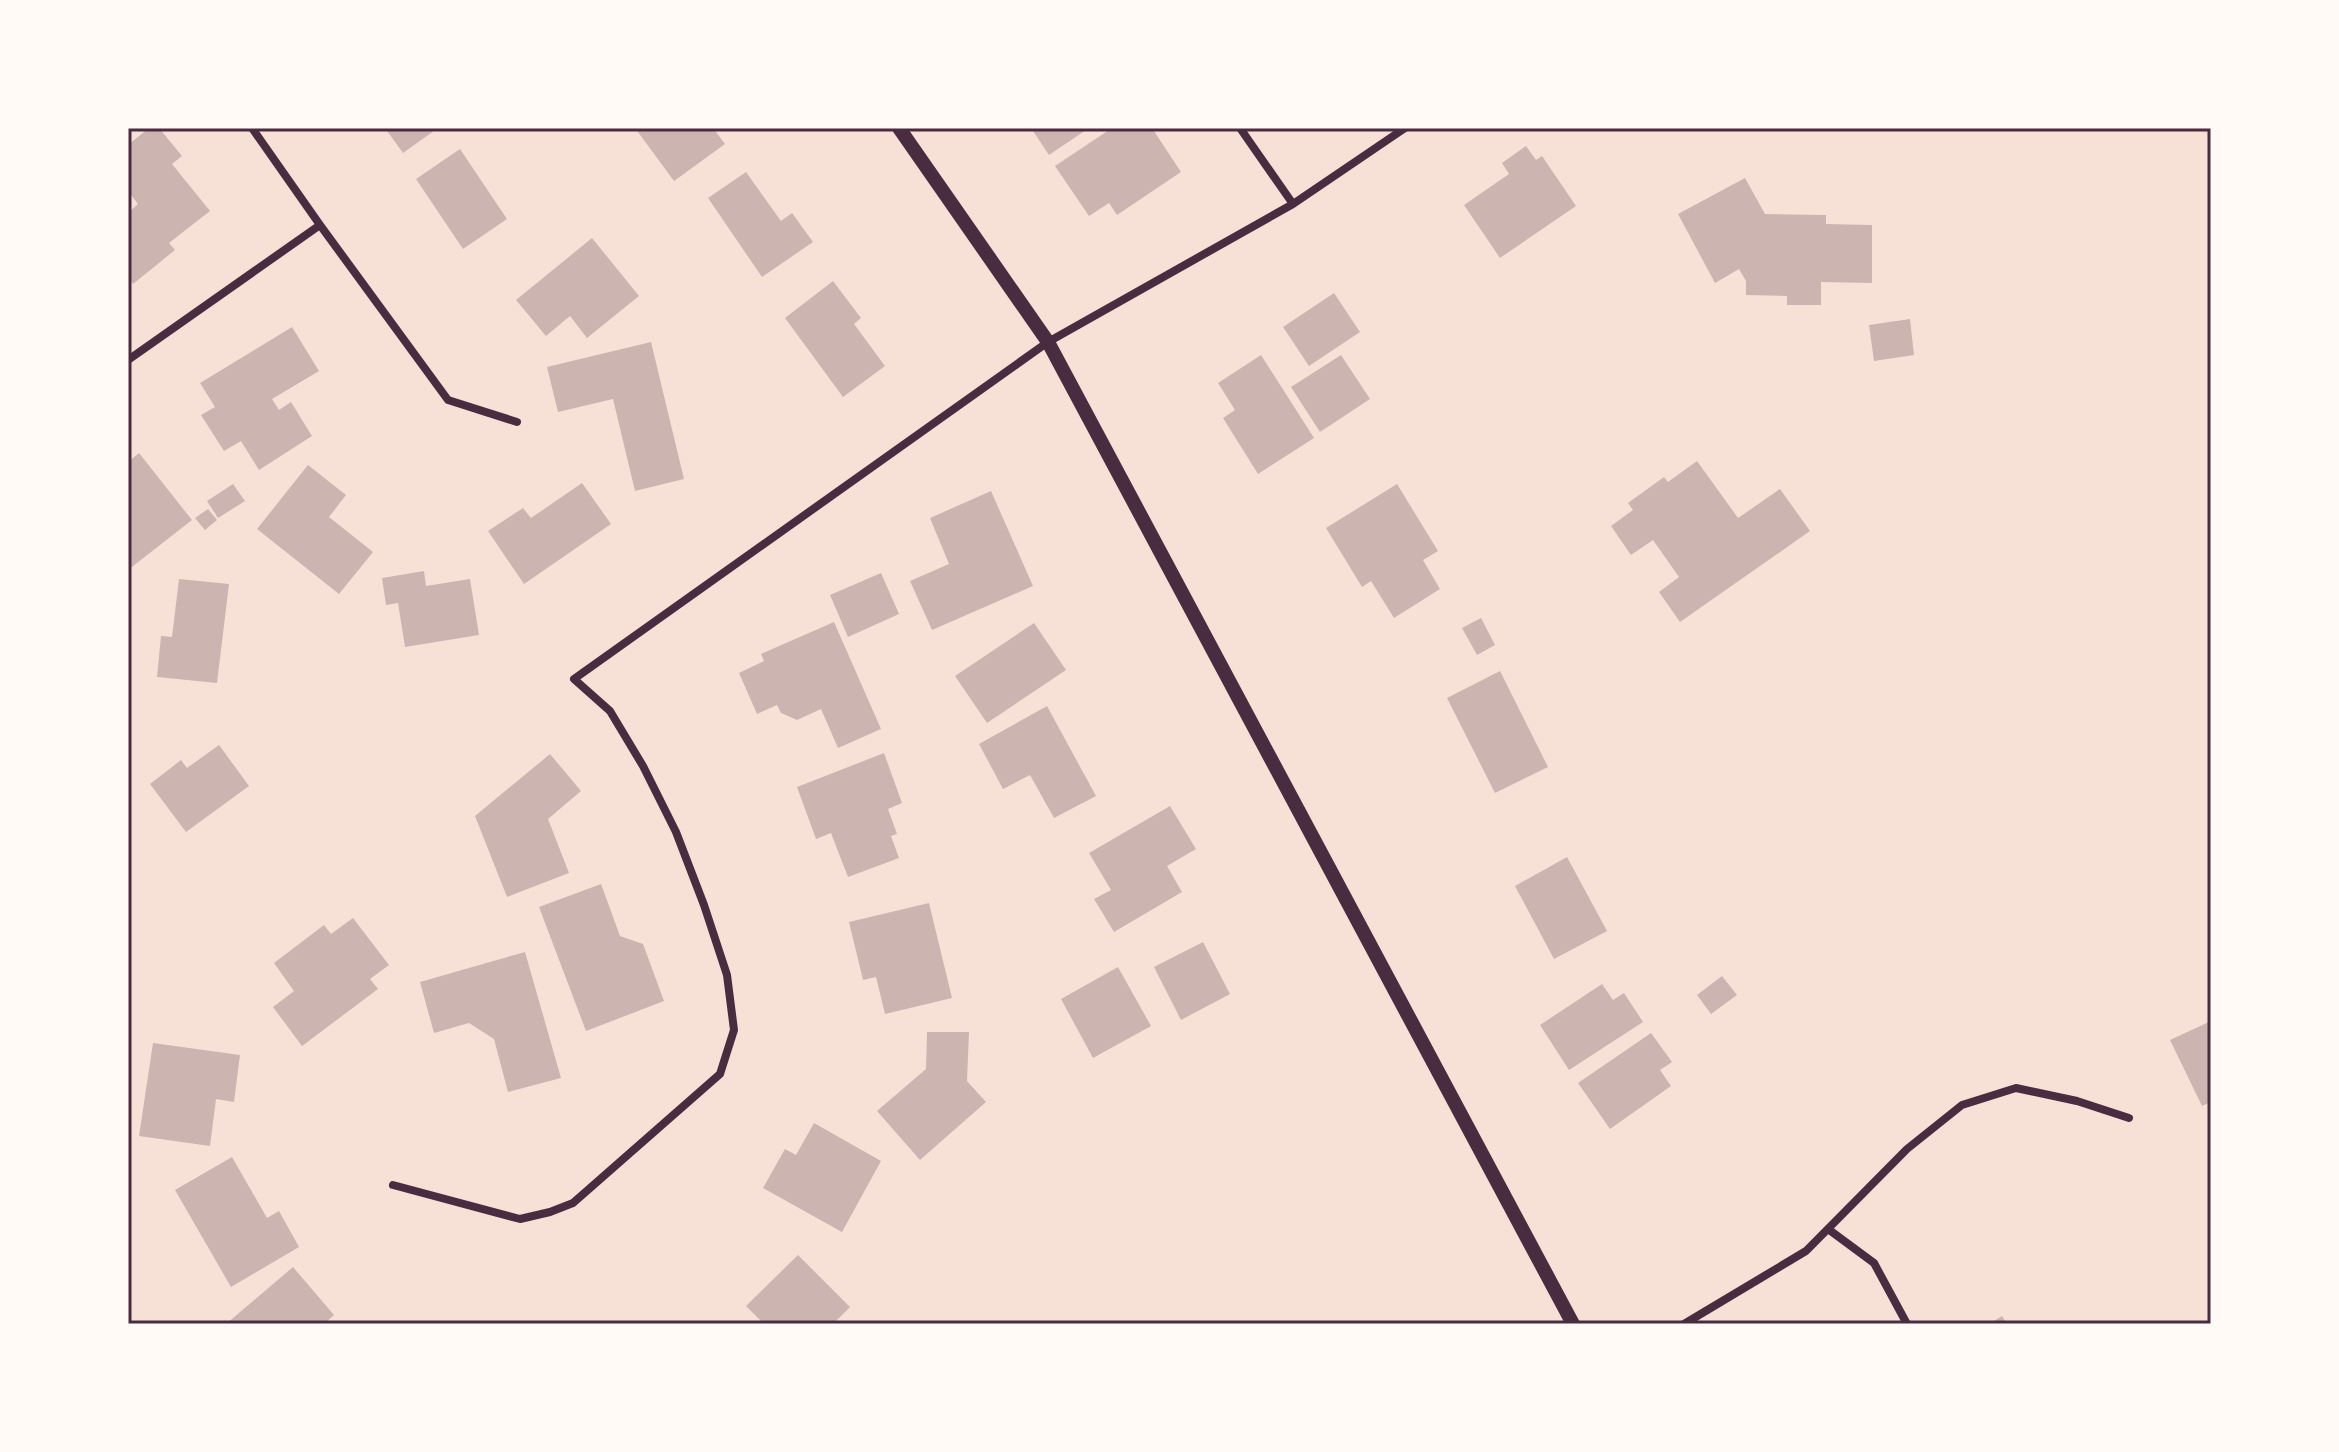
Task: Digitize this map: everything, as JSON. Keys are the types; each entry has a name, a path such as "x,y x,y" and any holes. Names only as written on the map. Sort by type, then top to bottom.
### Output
{"street":[{"path":"252,128 448,400 517,422"},
{"path":"899,128 1048,342 1573,1324"},
{"path":"1240,128 1293,204"},
{"path":"393,1185 520,1219 550,1212 573,1203 720,1074 734,1030 727,975 704,905 676,832 643,766 610,711 574,679 1048,342 1293,204 1405,128"},
{"path":"128,360 320,225"},
{"path":"1684,1324 1806,1251 1907,1149 1962,1105 2016,1088 2077,1101 2129,1118"},
{"path":"1828,1229 1874,1263 1907,1324"}],"building":[{"path":"149,128 159,128 182,156 172,164 210,211 169,243 175,250 133,284 128,277 128,213 138,204 128,191 128,145"},
{"path":"385,128 438,128 403,153"},
{"path":"635,128 713,128 725,144 674,181"},
{"path":"1031,128 1089,128 1049,155"},
{"path":"1112,128 1152,128 1181,172 1117,215 1109,203 1089,216 1055,166"},
{"path":"1526,146 1536,160 1542,156 1576,206 1500,258 1464,205 1509,174 1502,163"},
{"path":"460,149 507,219 463,249 416,179"},
{"path":"746,172 781,221 792,213 813,242 762,277 708,198"},
{"path":"1745,178 1765,214 1826,215 1826,224 1872,225 1872,283 1821,282 1821,305 1787,305 1787,296 1746,295 1746,281 1739,269 1715,283 1678,214"},
{"path":"592,238 639,296 587,338 570,316 546,336 516,300"},
{"path":"833,281 861,318 854,324 885,366 843,397 785,318"},
{"path":"1334,293 1360,332 1309,366 1283,327"},
{"path":"1910,319 1914,355 1874,361 1869,325"},
{"path":"292,327 319,371 272,399 279,410 291,402 312,436 259,470 241,441 224,451 201,415 215,407 200,383"},
{"path":"651,342 684,479 635,491 613,399 558,412 547,367"},
{"path":"1261,355 1314,438 1258,474 1223,418 1235,410 1218,383"},
{"path":"1341,355 1370,399 1320,432 1291,387"},
{"path":"139,453 192,520 128,570 128,462"},
{"path":"1697,461 1738,518 1780,489 1810,531 1680,622 1659,592 1679,577 1653,540 1631,555 1611,526 1633,510 1628,503 1664,477 1668,482"},
{"path":"308,465 346,495 329,517 373,552 339,594 257,529"},
{"path":"582,483 611,524 524,584 488,531 523,508 531,518"},
{"path":"233,484 245,501 218,518 207,501"},
{"path":"1397,484 1438,551 1423,560 1440,589 1394,618 1371,581 1362,587 1326,528"},
{"path":"991,491 1033,586 932,630 910,581 949,564 930,518"},
{"path":"208,509 217,520 205,530 195,518"},
{"path":"424,571 426,586 470,579 479,635 405,647 398,603 386,605 382,578"},
{"path":"881,573 899,614 848,637 830,595"},
{"path":"179,579 229,584 217,683 157,677 161,636 172,637"},
{"path":"1481,618 1495,645 1477,655 1462,628"},
{"path":"834,622 881,729 838,748 821,709 797,720 781,713 777,705 757,714 739,673 764,661 761,654"},
{"path":"1034,623 1066,670 987,723 955,676"},
{"path":"1500,671 1548,767 1495,793 1447,698"},
{"path":"1047,706 1096,796 1054,818 1030,775 1003,789 979,744"},
{"path":"219,745 249,786 186,832 150,784 181,760 187,768"},
{"path":"884,753 902,803 888,809 897,834 891,836 899,858 848,877 831,833 816,839 797,787"},
{"path":"550,754 581,791 548,819 569,873 507,897 475,816"},
{"path":"1170,806 1196,849 1167,866 1182,892 1114,932 1094,899 1111,890 1089,853"},
{"path":"1567,857 1607,931 1554,959 1515,886"},
{"path":"601,884 620,936 643,944 664,1001 586,1031 539,907"},
{"path":"929,903 952,998 885,1014 876,977 863,980 849,922"},
{"path":"353,918 389,965 370,979 378,989 302,1046 273,1007 294,991 274,963 324,925 331,934"},
{"path":"1203,942 1230,994 1181,1020 1154,967"},
{"path":"525,952 561,1078 508,1092 494,1039 469,1023 434,1033 420,982"},
{"path":"1118,967 1151,1026 1093,1058 1061,999"},
{"path":"1722,976 1737,995 1711,1014 1697,995"},
{"path":"1602,984 1613,1000 1624,993 1643,1022 1569,1070 1540,1025"},
{"path":"2211,1021 2211,1102 2202,1106 2170,1040"},
{"path":"927,1032 969,1032 967,1081 986,1102 920,1160 877,1111 926,1069"},
{"path":"1651,1033 1672,1062 1660,1070 1671,1086 1610,1129 1578,1083"},
{"path":"153,1043 240,1055 234,1102 216,1099 210,1146 139,1136"},
{"path":"814,1123 881,1161 842,1232 763,1188 785,1149 796,1155"},
{"path":"232,1157 267,1218 279,1211 299,1247 231,1287 175,1190"},
{"path":"798,1255 850,1307 833,1324 764,1324 746,1306"},
{"path":"293,1267 334,1315 324,1324 226,1324"},
{"path":"2002,1316 2007,1324 1989,1324"}]}
